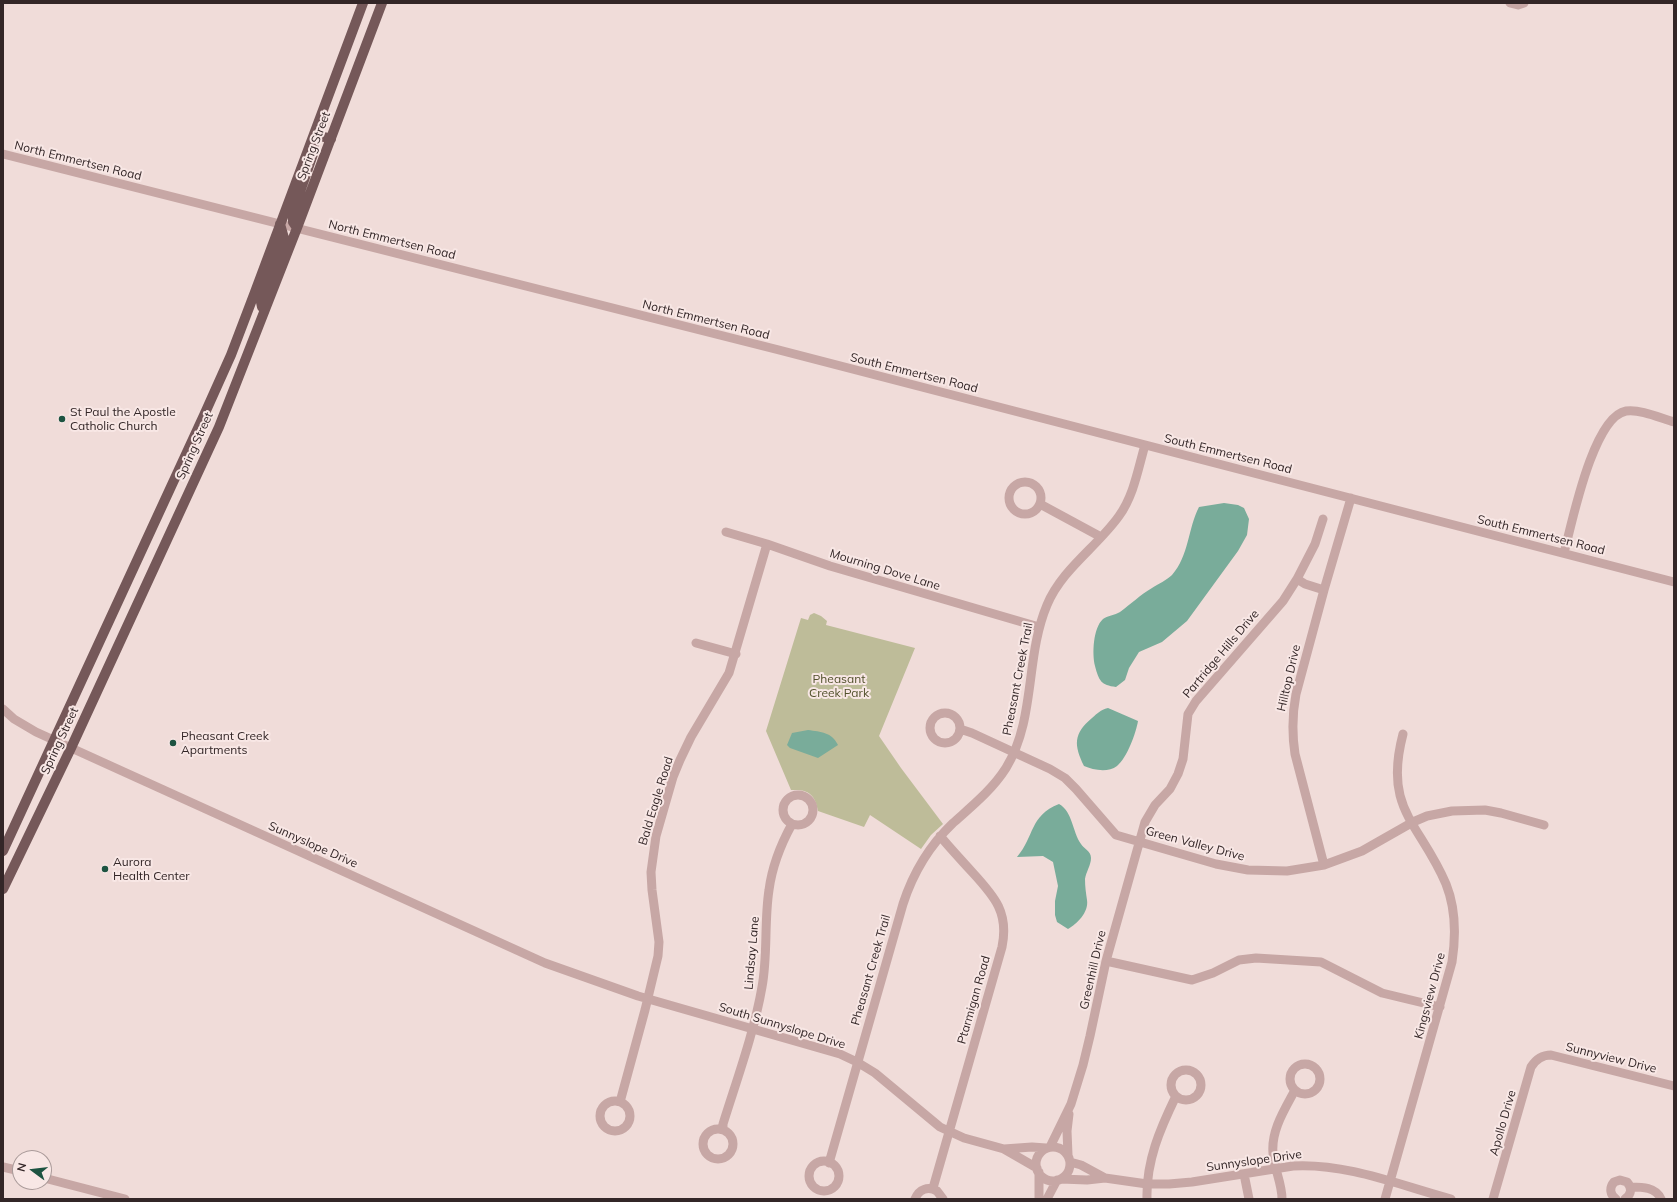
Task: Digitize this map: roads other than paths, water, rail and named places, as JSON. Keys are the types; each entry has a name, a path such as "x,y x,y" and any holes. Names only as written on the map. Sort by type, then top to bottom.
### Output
{"main road":[{"name":"Spring Street","path":"3,851 205,414 249,308 363,3"},
{"name":"Spring Street","path":"3,889 71,748 218,427 297,228 382,3"},
{"path":"297,228 293,222 293,212 313,154 314,134 331,139"},
{"path":"264,313 261,302 284,238 280,224"},
{"path":"249,308 264,313"},
{"path":"167,496 183,504"},
{"path":"102,636 118,644"}],"street":[{"path":"1510,3 1518,5 1524,3"},
{"name":"North Emmertsen Road","path":"3,154 775,349"},
{"name":"South Emmertsen Road","path":"775,349 1674,582"},
{"path":"1564,553 1589,463 1602,434 1610,422 1618,414 1633,411 1674,422"},
{"name":"Pheasant Creek Trail","path":"829,1163 907,891 923,858 940,836 987,792 998,779 1015,753 1022,729 1040,627 1048,603 1068,572 1113,524 1127,502 1145,445"},
{"name":"Hilltop Drive","path":"1324,865 1295,754 1292,724 1296,694 1351,498"},
{"path":"1040,504 1101,537"},
{"name":"Partridge Hills Drive","path":"1139,842 1145,822 1156,805 1170,789 1178,774 1183,759 1188,714 1196,701 1283,601 1297,579 1315,544 1323,519"},
{"name":"Mourning Dove Lane","path":"726,532 767,544 830,566 1040,627"},
{"name":"Bald Eagle Road","path":"620,1102 648,999 659,944 651,872 656,836 673,777 680,760 691,737 729,673 736,654 767,544"},
{"path":"1297,579 1305,584 1324,590"},
{"path":"696,643 736,654"},
{"name":"Sunnyslope Drive","path":"3,709 14,719 28,728 53,740 545,963 648,999"},
{"name":"Green Valley Drive","path":"960,730 972,733 1050,769 1065,778 1116,835 1216,864 1248,870 1287,871 1324,865 1362,851 1411,823 1437,814 1469,809 1501,813 1544,825"},
{"name":"Kingsview Drive","path":"1385,1199 1440,1007 1455,946 1454,913 1448,892 1439,870 1411,823 1400,800 1397,779 1398,757 1403,734"},
{"name":"Lindsay Lane","path":"723,1130 723,1124 752,1028 762,987 765,970 767,907 771,879 792,824"},
{"name":"Ptarmigan Road","path":"933,1188 1002,947 1004,931 1002,914 994,898 940,836"},
{"name":"Greenhill Drive","path":"1069,1158 1068,1131 1071,1104 1090,1036 1106,961 1139,842"},
{"path":"1106,961 1192,980 1213,973 1239,960 1256,958 1321,962 1382,993 1440,1007"},
{"name":"South Sunnyslope Drive","path":"648,999 823,1049 857,1062 890,1085 930,1120 950,1132 964,1138 1004,1149 1038,1170"},
{"name":"Sunnyview Drive","path":"1541,1056 1551,1055 1674,1086"},
{"name":"Apollo Drive","path":"1493,1199 1531,1067 1541,1056"},
{"path":"1282,1199 1273,1153 1273,1137 1280,1119 1295,1090"},
{"path":"1147,1199 1146,1184 1151,1160 1159,1133 1176,1096"},
{"name":"Greenhill Drive","path":"1048,1148 1071,1104"},
{"path":"1039,1199 1037,1158 1048,1148 1061,1148 1069,1158 1070,1168 1068,1173 1059,1180 1047,1199"},
{"name":"South Sunnyslope Drive","path":"1004,1149 1048,1148"},
{"name":"Sunnyslope Drive","path":"1069,1158 1105,1178"},
{"name":"Sunnyslope Drive","path":"1059,1180 1087,1180 1105,1178 1146,1184 1192,1182 1301,1165 1326,1166 1340,1168 1451,1199"},
{"path":"1038,1170 1041,1176 1049,1180 1059,1180"},
{"path":"1244,1174 1249,1199"},
{"path":"52,1180 126,1199"},
{"path":"1616,1199 1611,1192 1611,1188 1614,1182 1624,1180 1630,1187 1630,1194 1625,1199"},
{"path":"1630,1187 1643,1187 1654,1190 1661,1199"},
{"path":"915,1199 920,1191 933,1188 941,1194 943,1199"}],"place":[{"name":"St Paul the Apostle Catholic Church","path":"62,419"},
{"name":"Pheasant Creek Apartments","path":"173,743"},
{"name":"Aurora Health Center","path":"105,869"}],"park label":[{"name":"Pheasant Creek Park","path":"839,686"}]}
